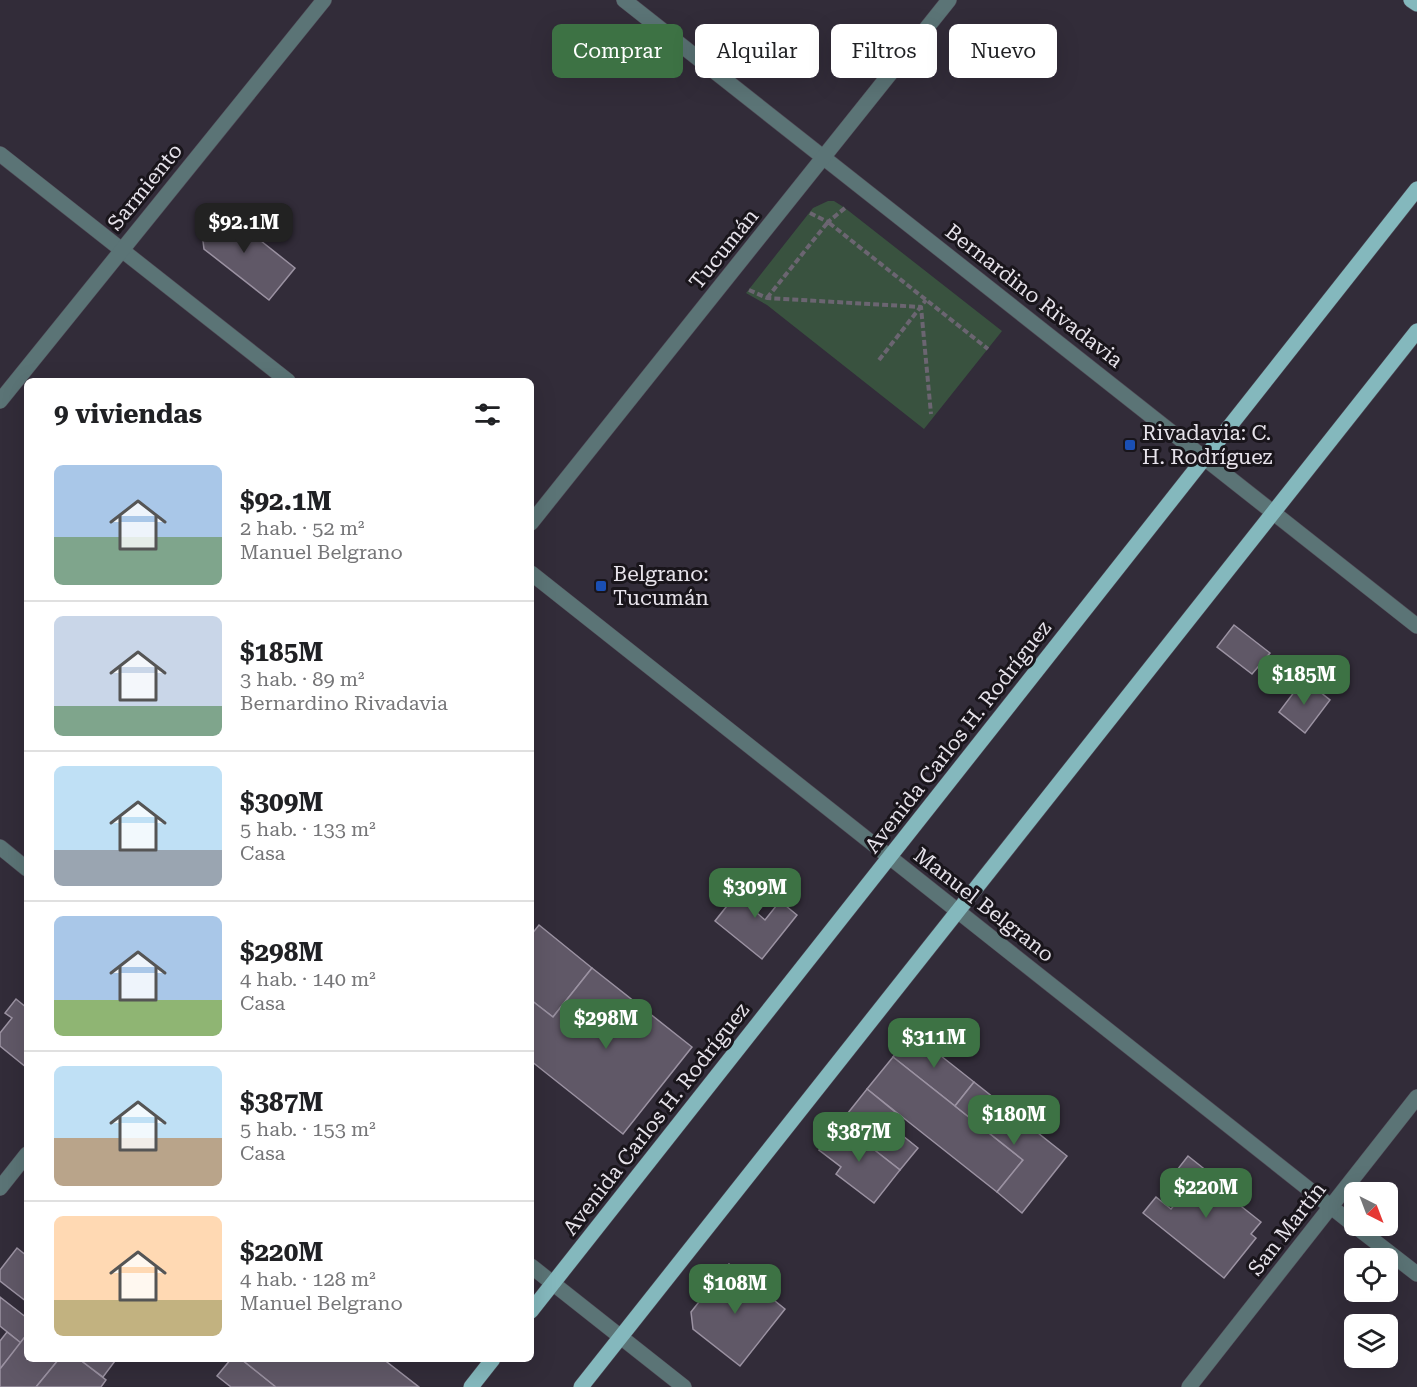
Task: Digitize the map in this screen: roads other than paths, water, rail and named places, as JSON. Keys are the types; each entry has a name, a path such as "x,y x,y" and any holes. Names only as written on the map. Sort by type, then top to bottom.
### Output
{"main road":[{"path":"1411,0 1417,4"},
{"name":"Avenida Carlos H. Rodríguez","path":"534,1307 1417,189"},
{"path":"581,1387 1417,331"},
{"path":"471,1387 491,1362"}],"street":[{"name":"Sarmiento","path":"0,401 324,0"},
{"name":"Bernardino Rivadavia","path":"624,0 1417,626"},
{"name":"Tucumán","path":"534,519 949,0"},
{"path":"0,154 284,378"},
{"name":"Manuel Belgrano","path":"534,575 1344,1216"},
{"path":"0,848 24,867"},
{"name":"San Martín","path":"1189,1387 1417,1097"},
{"path":"0,1188 24,1158"},
{"name":"Manuel Belgrano","path":"1369,1236 1417,1274"},
{"path":"534,1268 684,1387"}],"place":[{"name":"Rivadavia: C. H. Rodríguez","path":"1130,445"},
{"name":"Belgrano: Tucumán","path":"601,586"}]}
